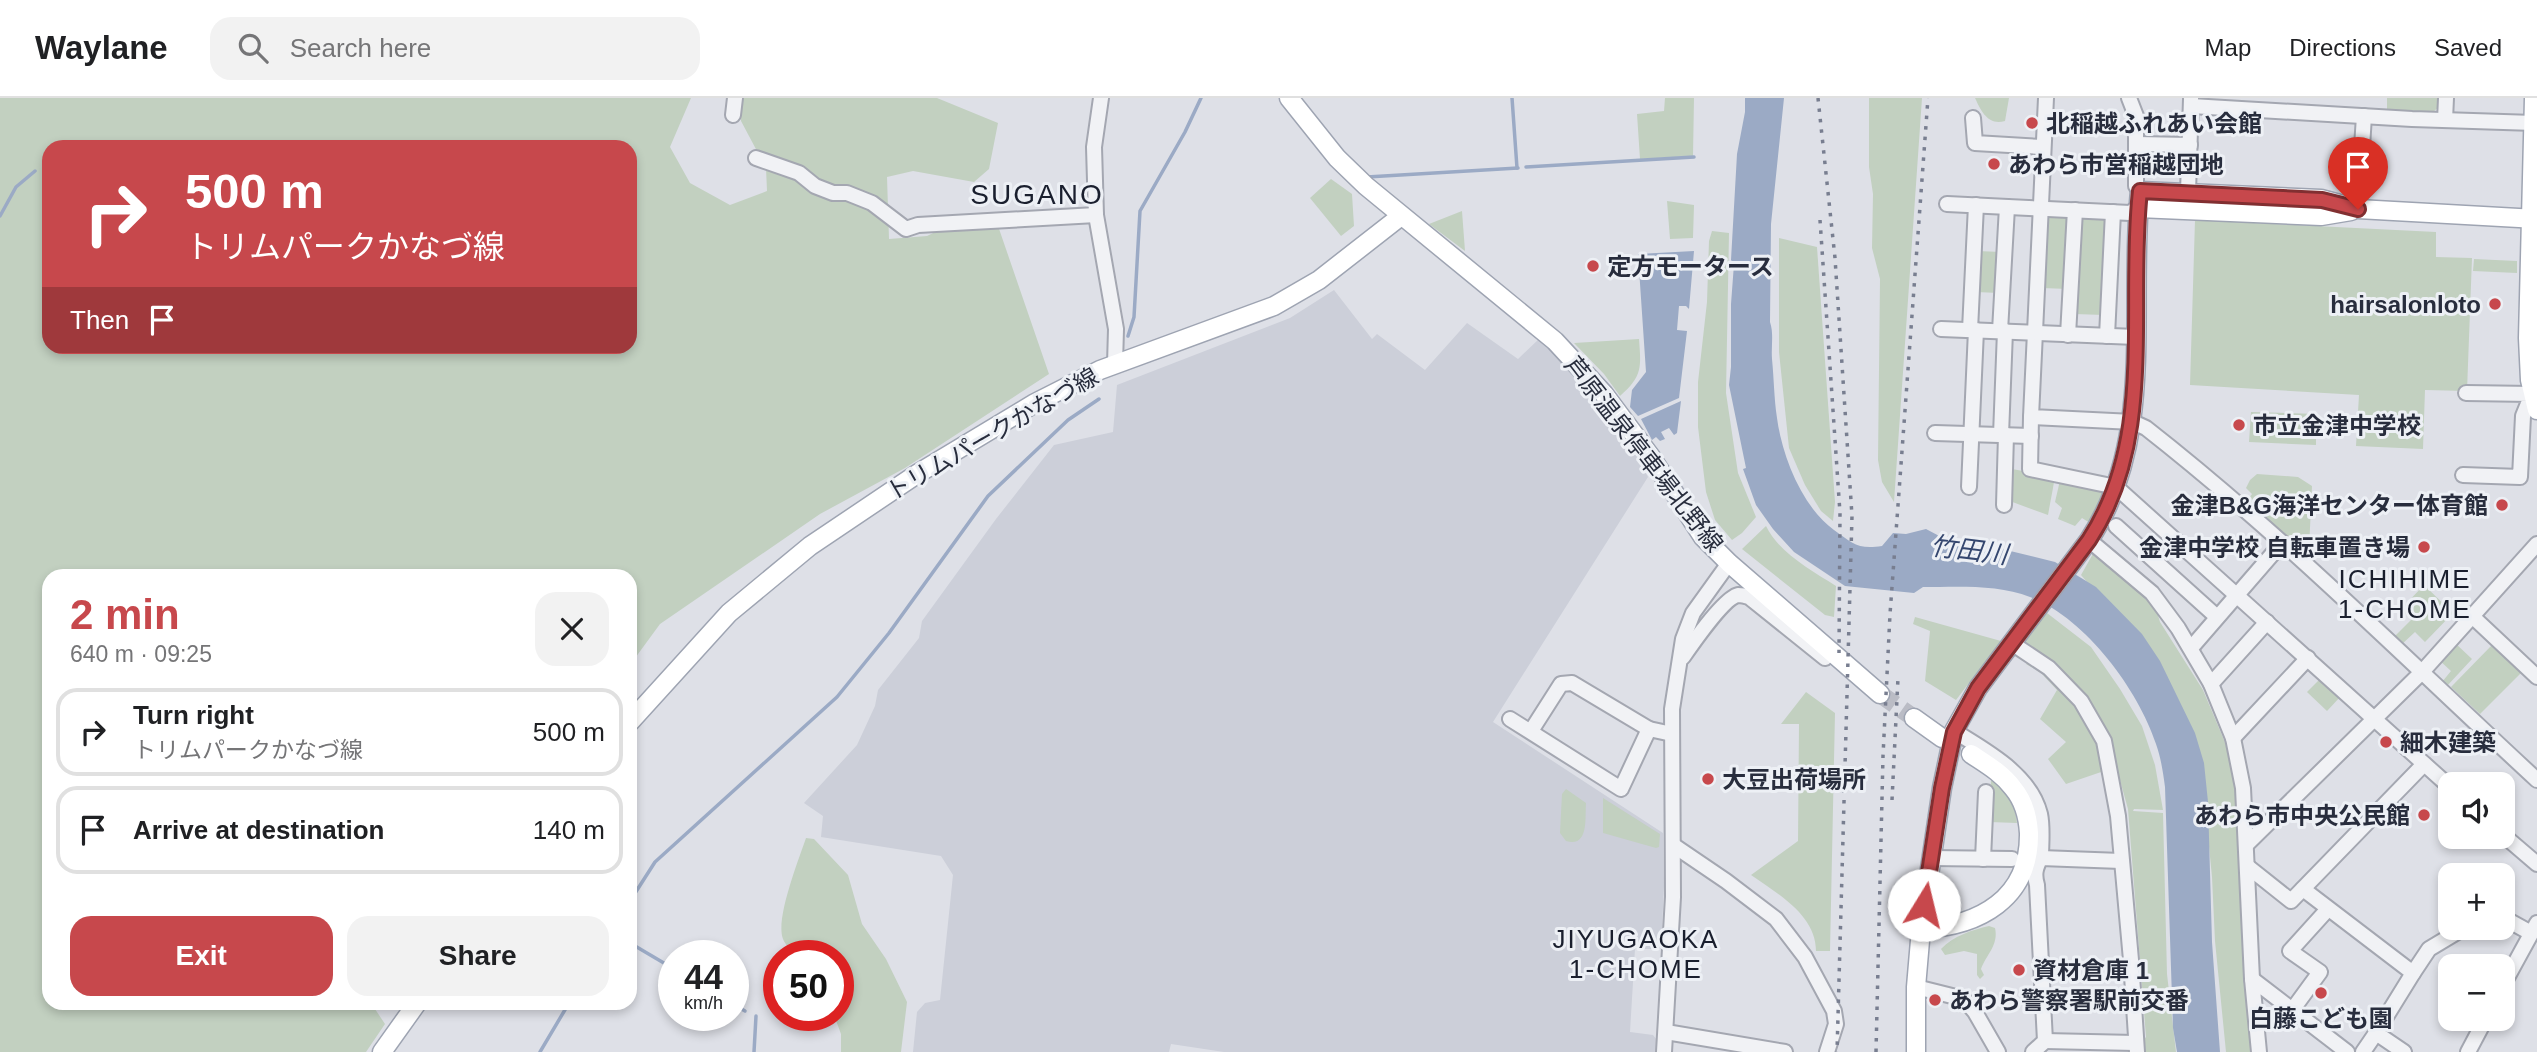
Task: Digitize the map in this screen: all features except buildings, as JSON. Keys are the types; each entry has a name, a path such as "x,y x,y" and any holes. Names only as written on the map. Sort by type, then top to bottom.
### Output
{"main road":[{"name":"芦原温泉停車場北野線","path":"1289,98 1337,158 1401,216 1530,320 1577,363 1651,457 1703,537 1729,563 1880,694"},
{"path":"2534,98 2535,219 2529,348 2535,402"},
{"path":"2139,199 2188,192 2322,200 2358,209 2535,219"},
{"path":"2139,199 2321,216 2358,209"},
{"path":"1916,1052 1916,988 1921,929 1948,734 1978,688 2017,639 2103,519 2116,487 2133,422 2139,199"},
{"name":"トリムパークかなづ線","path":"637,714 729,613 810,546 917,474 1023,410 1115,364 1274,306 1318,280 1401,216"},
{"path":"1914,718 1948,734"},
{"path":"1921,929 1950,927 1997,906 2006,898 2024,868 2029,839 2025,810 2018,795 2004,777 1971,754"},
{"path":"382,1052 412,1010"}],"street":[{"path":"733,115 735,98"},
{"path":"1101,98 1094,147 1096,215 1116,329 1115,364"},
{"path":"2030,469 2046,98"},
{"path":"1947,204 2130,213 2139,199 2136,186 2136,116 2129,98"},
{"path":"2445,120 2446,98"},
{"path":"2188,192 2191,102 2364,116 2534,123"},
{"path":"2358,209 2364,116"},
{"path":"1973,118 1975,143 2042,147"},
{"path":"2137,144 2190,145"},
{"path":"756,158 799,173 815,186 848,193 872,203 906,229 918,225 1096,215"},
{"path":"1969,487 1976,205"},
{"path":"2004,505 2006,465 2003,331 2007,207"},
{"path":"2068,335 2075,210"},
{"path":"2107,336 2113,212"},
{"path":"1941,328 2136,337"},
{"path":"2466,394 2535,402"},
{"path":"2463,475 2520,477 2523,416 2535,402"},
{"path":"2031,416 2133,422 2146,428 2282,543 2537,780"},
{"path":"1935,433 2031,436"},
{"path":"2006,465 2116,487 2438,776"},
{"path":"2116,526 2217,617"},
{"path":"2087,543 2152,593 2191,648 2211,684 2234,738 2243,788 2252,979 2259,1052"},
{"path":"2191,648 2282,543"},
{"path":"2247,844 2422,672 2537,544"},
{"path":"1664,1052 1673,897 1672,709 1683,639 1693,613 1729,563"},
{"path":"1678,664 1706,625 1733,598 1742,595 1749,597 1825,658"},
{"path":"2472,616 2537,677"},
{"path":"2211,684 2267,622"},
{"path":"2017,639 2081,701 2104,741 2118,816 2136,1047 2045,1041 2033,1052"},
{"path":"2234,738 2308,658"},
{"path":"1531,731 1561,684 1572,683 1649,729 1672,734"},
{"path":"1510,719 1620,789 1649,729"},
{"path":"1948,734 2000,760 2029,792 2040,817 2041,858 2034,876 2037,885 2045,1041"},
{"path":"2247,866 2291,901 2424,764"},
{"path":"1983,859 1986,792"},
{"path":"1673,845 1776,919 1805,957 1834,1010 1836,1024 1827,1052"},
{"path":"2515,845 2537,864"},
{"path":"1931,858 2012,859"},
{"path":"2041,858 2121,861"},
{"path":"2303,889 2413,973"},
{"path":"2293,1010 2320,972 2290,951 2328,909"},
{"path":"2515,921 2534,928 2515,962"},
{"path":"2363,1052 2429,948 2443,940"},
{"path":"2252,979 2347,1052"},
{"path":"1916,988 1964,999 1975,1012 1998,1052"},
{"path":"2468,1052 2479,1031"},
{"path":"1666,1032 1785,1052"},
{"path":"2376,1033 2404,1052"}],"shaded area":[{"path":"1334,290 1372,339 1377,334 1425,370 1467,323 1518,359 1540,338 1597,400 1632,447 1648,477 1493,722 1663,833 1661,949 1635,949 1630,1032 1653,1035 1657,1040 1656,1052 1224,1052 1171,1044 1169,1052 913,1052 917,1012 925,1003 940,1000 953,875 941,856 821,837 823,816 804,803 857,745 875,706 878,690 919,638 922,621 1054,445 1113,432 1117,385 1290,318"}],"green space":[{"path":"0,98 691,98 670,147 690,183 730,205 767,191 766,168 741,121 740,98 937,98 998,123 989,169 974,182 913,171 887,177 889,239 927,236 970,215 997,223 1049,374 905,468 820,514 660,624 637,655 637,569 42,569 42,1010 376,1010 385,1024 366,1052 0,1052"},
{"path":"1665,98 1694,98 1693,156 1640,159 1637,114 1664,111"},
{"path":"1869,98 1922,98 1894,502 1882,482 1878,460 1880,279 1872,248"},
{"path":"1975,98 2009,98 2005,121 1990,119"},
{"path":"2387,98 2440,98 2440,106 2433,112 2387,111"},
{"path":"1331,179 1352,194 1354,226 1341,236 1310,198"},
{"path":"1667,201 1694,205 1693,238 1670,239"},
{"path":"1462,211 1465,251 1429,224"},
{"path":"2047,214 2071,215 2068,289 2042,288"},
{"path":"2079,216 2109,218 2104,315 2074,314"},
{"path":"2195,220 2436,232 2436,257 2472,258 2467,391 2425,390 2423,449 2356,446 2359,395 2190,385"},
{"path":"1712,231 1729,233 1726,393 1738,473 1756,517 1732,540 1715,520 1706,492 1698,427 1698,382"},
{"path":"1779,238 1817,247 1835,502 1833,521 1821,511 1805,485 1789,448 1779,352"},
{"path":"1977,251 2001,252 1999,293 1976,292"},
{"path":"2474,259 2517,261 2517,273 2473,271"},
{"path":"1639,339 1637,377 1620,396 1604,374 1574,343"},
{"path":"2251,412 2318,414 2318,423 2306,423 2306,434 2316,435 2316,445 2249,442"},
{"path":"2012,469 2055,477 2048,515 2007,500"},
{"path":"2257,474 2298,477 2312,486 2309,549 2305,554 2247,501 2252,494 2246,488"},
{"path":"2061,476 2108,489 2090,523 2082,518 2075,526 2058,519 2062,508 2055,502"},
{"path":"1766,526 1787,553 1836,586 1834,617 1825,615 1742,549"},
{"path":"2094,552 2152,596 2160,622 2203,690 2234,770 2241,821 2257,1052 2226,1052 2206,816 2129,630 2081,575"},
{"path":"2424,585 2453,613 2425,642 2415,632 2401,645 2393,638 2411,620 2401,609"},
{"path":"2047,613 2091,647 2142,726 2155,765 2163,810 2133,811 2163,813 2167,974 2176,1052 2143,1052 2143,1041 2146,1037 2128,809 2110,744 2094,709 2070,683 2023,643"},
{"path":"1915,617 2001,641 1956,700 1925,681 1930,631 1913,624"},
{"path":"2454,642 2472,659 2447,686 2442,682 2451,671 2438,659"},
{"path":"2493,644 2522,672 2480,714 2451,687"},
{"path":"2033,661 2067,691 2099,739 2107,770 2066,784 2048,759 2066,742 2040,719 2057,690 2041,673 2026,664"},
{"path":"2322,677 2341,696 2327,711 2307,692"},
{"path":"1806,692 1835,713 1830,951 1816,951 1810,927 1803,916 1751,875 1798,841 1799,724 1781,724"},
{"path":"1991,780 2009,798 2017,823 1989,822"},
{"path":"1566,789 1586,803 1582,836 1573,842 1566,841 1560,833 1562,794"},
{"path":"1603,798 1660,834 1659,847 1603,833"},
{"path":"806,838 814,839 848,875 862,924 886,959 907,1002 901,1052 841,1052 840,1031 854,1031 854,940 784,940 782,918"},
{"path":"1989,926 1995,928 1995,940 1981,969 1984,975 1980,979 1977,975 1977,954 1964,951 1945,955 1941,949 1957,937"}],"water":[{"name":"竹田川","path":"1745,98 1784,98 1771,224 1770,322 1777,418 1795,480 1812,508 1823,520 1840,535 1856,544 1867,547 1882,546 1893,533 1906,534 1926,529 1960,547 1997,553 2002,549 2055,562 2096,587 2142,634 2160,661 2195,733 2204,763 2220,1052 2177,1052 2173,1028 2163,770 2148,723 2123,679 2107,658 2070,621 2050,607 2018,593 1977,587 1923,587 1914,593 1845,586 1794,552 1756,505 1743,469 1746,468 1729,385 1734,264 1731,260 1737,154"},
{"path":"1694,251 1689,309 1679,306 1677,330 1687,331 1679,398 1638,416 1630,407 1632,390 1646,372 1638,254"},
{"path":"1681,401 1677,433 1674,435 1669,428 1661,432 1665,439 1660,441 1656,437 1652,440 1641,419"}],"waterway":[{"path":"1128,336 1134,317 1140,211 1201,98"},
{"path":"1512,98 1517,168"},
{"path":"1526,167 1694,157"},
{"path":"1366,175 1518,168"},
{"path":"0,216 16,187 35,171"},
{"path":"637,890 655,862 837,697 889,633 988,496 1068,420 1099,399"},
{"path":"637,947 658,960"},
{"path":"540,1052 565,1010"},
{"path":"754,1052 756,1016"}],"tunnel":[{"path":"1880,694 1914,718"}],"railway":[{"path":"1818,98 1835,258 1852,516 1837,1052"},
{"path":"1876,1052 1883,756 1890,614 1928,98"},
{"path":"1820,220 1840,513 1839,653"},
{"path":"1892,800 1898,678"}],"place":[{"name":"北稲越ふれあい会館","path":"2032,123"},
{"name":"あわら市営稲越団地","path":"1994,164"},
{"name":"定方モータース","path":"1593,266"},
{"name":"hairsalonloto","path":"2495,304"},
{"name":"市立金津中学校","path":"2239,425"},
{"name":"金津B&G海洋センター体育館","path":"2502,505"},
{"name":"金津中学校 自転車置き場","path":"2424,547"},
{"name":"細木建築","path":"2386,742"},
{"name":"大豆出荷場所","path":"1708,779"},
{"name":"あわら市中央公民館","path":"2424,815"},
{"name":"資材倉庫 1","path":"2019,970"},
{"name":"白藤こども園","path":"2321,993"},
{"name":"あわら警察署駅前交番","path":"1935,1000"}],"district":[{"name":"SUGANO","path":"1037,194"},
{"name":"ICHIHIME 1-CHOME","path":"2405,594"},
{"name":"JIYUGAOKA 1-CHOME","path":"1636,954"}],"route":[{"path":"1924,905 1942,788 1954,732 1978,688 2103,519 2116,487 2133,422 2140,191 2322,200 2358,209"}]}
